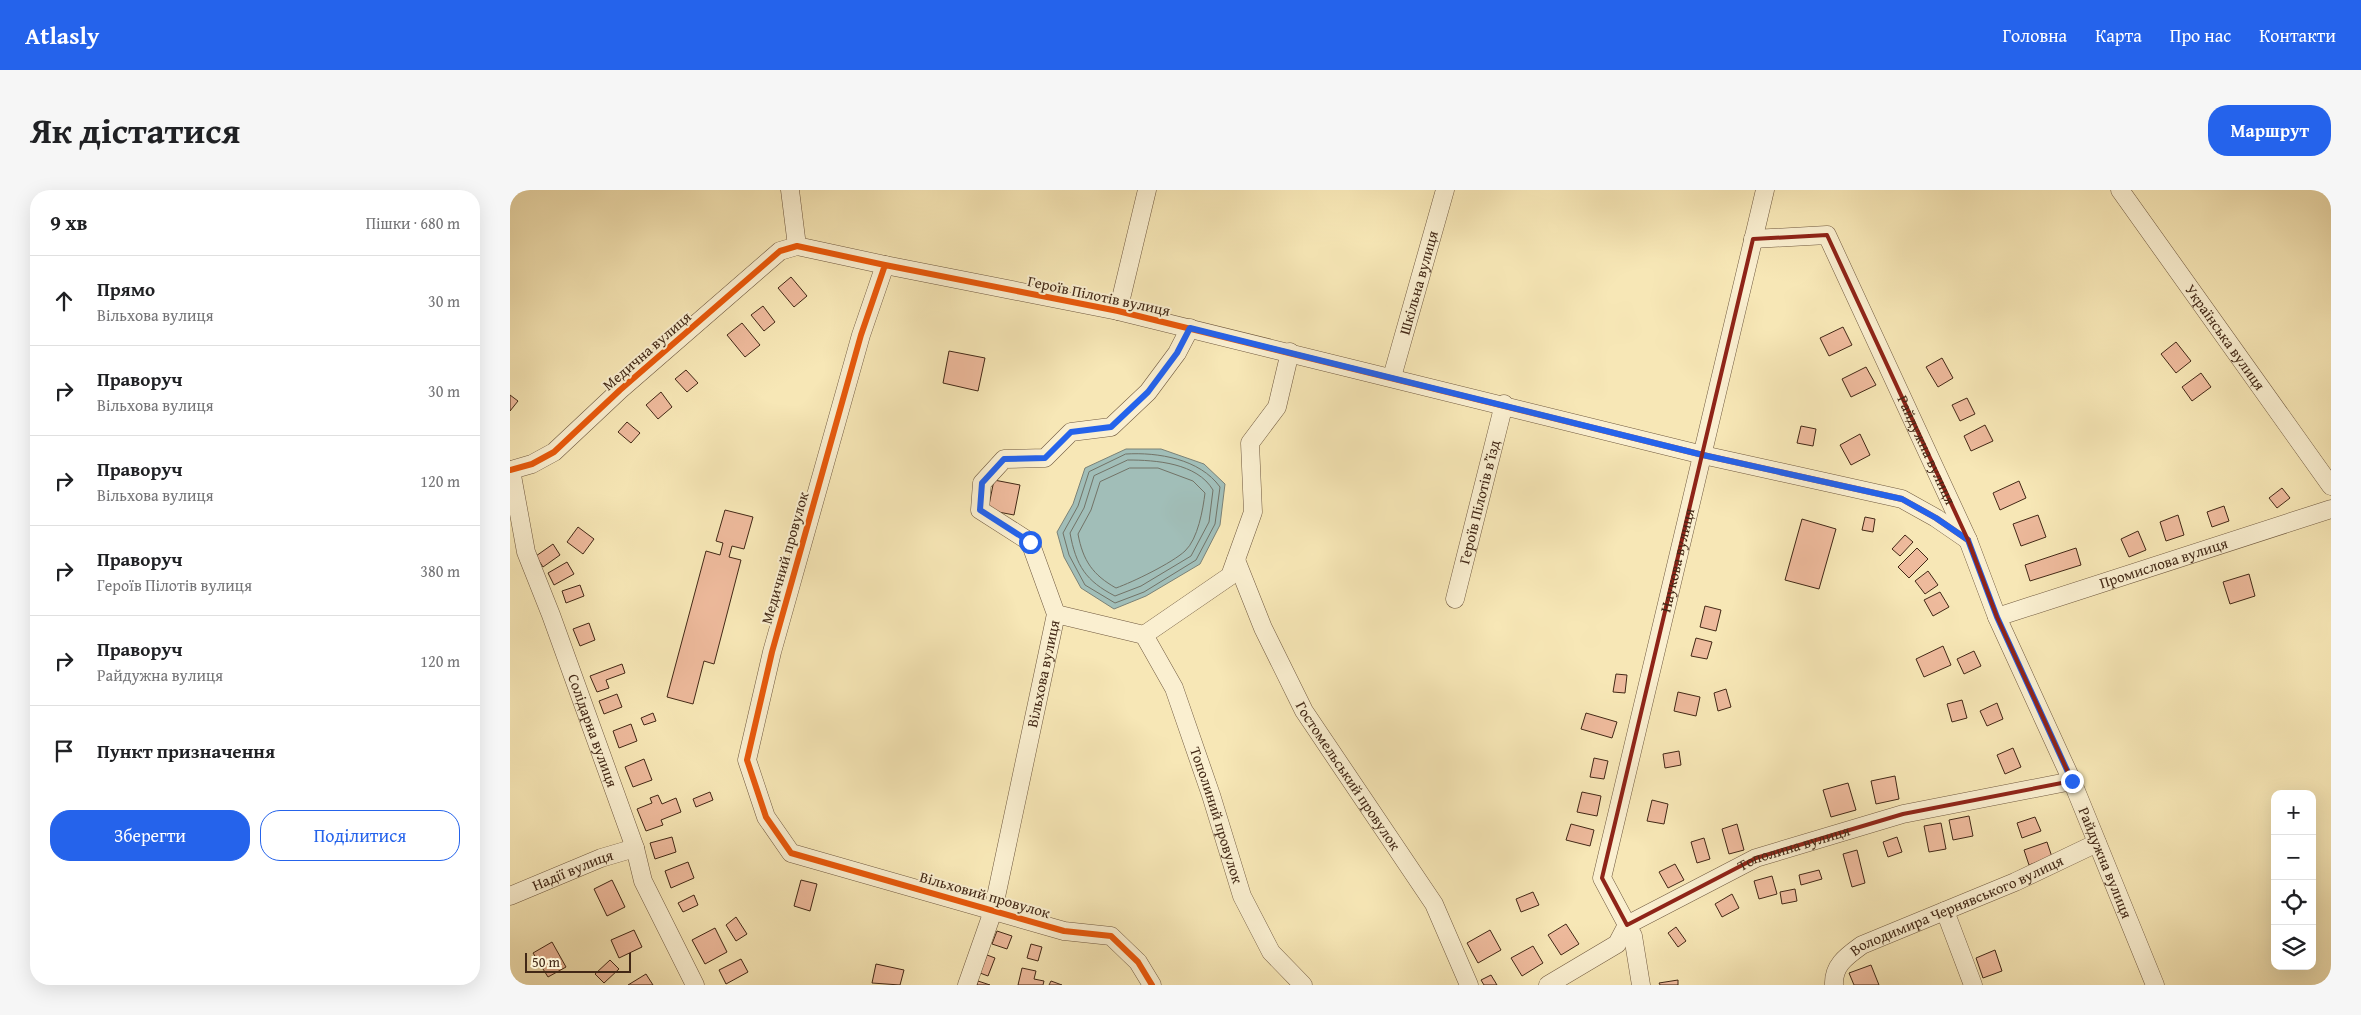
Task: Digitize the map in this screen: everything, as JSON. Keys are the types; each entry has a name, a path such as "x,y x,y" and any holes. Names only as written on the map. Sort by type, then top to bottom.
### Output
{"street":[{"path":"790,190 797,246"},
{"path":"1118,311 1147,190"},
{"name":"Шкільна вулиця","path":"1392,377 1445,190"},
{"name":"Наукова вулиця","path":"1641,985 1633,936 1602,878 1765,190"},
{"name":"Українська вулиця","path":"2120,190 2331,486"},
{"name":"Райдужна вулиця","path":"1753,239 1827,236 1968,540 1997,617 2072,781 2155,985"},
{"name":"Героїв Пілотів вулиця","path":"797,246 885,266 1118,311 1504,404 1703,455 1902,499 1936,518 1968,540"},
{"name":"Медична вулиця","path":"510,470 532,464 554,452 620,390 780,251 797,246"},
{"name":"Медичний провулок","path":"791,853 766,817 747,760 772,652 861,335 885,266"},
{"name":"Вільхова вулиця","path":"967,985 993,911 1056,614 1030,542 980,510 982,483 1004,459 1045,458 1071,432 1111,427 1148,392 1177,353 1190,328"},
{"path":"1056,614 1144,635 1230,576 1253,512 1250,443 1277,407 1290,352"},
{"name":"Героїв Пілотів в’їзд","path":"1454,599 1504,404"},
{"name":"Солідарна вулиця","path":"510,470 526,552 551,614 635,848 643,881 695,985"},
{"name":"Промислова вулиця","path":"1997,617 2331,509"},
{"name":"Гостомельський провулок","path":"1236,560 1263,628 1304,711 1434,904 1470,985"},
{"name":"Тополиний провулок","path":"1144,635 1174,688 1211,795 1242,896 1271,952 1304,985"},
{"name":"Тополина вулиця","path":"1548,985 1616,944 1627,925 1756,858 1904,814 2072,781"},
{"name":"Володимира Чернявського вулиця","path":"1834,985 1834,976 1842,960 1862,945 2015,882 2097,843"},
{"name":"Надії вулиця","path":"510,896 601,858 635,848"},
{"name":"Вільховий провулок","path":"791,853 1064,931 1111,936 1138,962 1152,985"},
{"path":"1945,911 1973,985"}],"highlighted area":[{"path":"1827,235 1968,540 1997,617 2072,781 1903,814 1756,858 1627,925 1602,878 1753,239"}],"water":[{"path":"1126,449 1161,449 1204,464 1225,484 1220,525 1200,564 1146,596 1114,609 1081,588 1064,557 1057,532 1073,504 1085,468"}],"building":[{"path":"791,277 807,296 794,307 778,288"},
{"path":"763,306 775,322 764,331 751,315"},
{"path":"742,323 760,345 745,357 727,335"},
{"path":"1843,327 1852,345 1829,356 1820,338"},
{"path":"2176,342 2191,361 2176,373 2161,354"},
{"path":"949,351 985,358 978,391 943,383"},
{"path":"1942,358 1953,378 1938,387 1926,367"},
{"path":"1866,367 1876,385 1851,397 1842,379"},
{"path":"686,370 698,383 687,392 675,379"},
{"path":"2201,373 2211,387 2192,401 2182,387"},
{"path":"661,392 672,407 658,419 646,405"},
{"path":"510,395 518,401 510,411"},
{"path":"1967,398 1975,414 1960,421 1952,405"},
{"path":"627,422 640,433 631,443 618,432"},
{"path":"1985,425 1993,441 1971,451 1964,436"},
{"path":"1801,426 1816,429 1813,446 1797,443"},
{"path":"1860,434 1870,455 1851,465 1840,445"},
{"path":"994,480 1020,485 1014,515 988,510"},
{"path":"2019,481 2026,498 2000,510 1993,493"},
{"path":"2282,488 2290,498 2277,508 2269,498"},
{"path":"2224,506 2229,521 2212,527 2207,512"},
{"path":"725,510 753,517 744,549 732,546 729,557 741,560 714,664 704,661 693,704 667,697 706,551 720,555 723,543 716,541"},
{"path":"2038,515 2046,537 2021,546 2013,524"},
{"path":"2178,515 2184,535 2166,541 2160,522"},
{"path":"1865,517 1875,519 1873,532 1862,530"},
{"path":"1802,519 1836,529 1819,589 1785,580"},
{"path":"578,527 594,539 583,554 567,542"},
{"path":"2138,531 2146,550 2129,557 2121,539"},
{"path":"1905,535 1913,542 1900,556 1892,549"},
{"path":"553,544 560,555 543,567 536,556"},
{"path":"1917,548 1928,559 1909,578 1898,567"},
{"path":"2076,548 2081,565 2030,581 2025,565"},
{"path":"567,562 574,574 554,585 548,573"},
{"path":"1928,571 1938,585 1925,594 1915,581"},
{"path":"2249,574 2255,596 2230,604 2223,582"},
{"path":"580,585 584,596 566,603 562,591"},
{"path":"1940,592 1949,607 1933,616 1924,600"},
{"path":"1705,606 1721,610 1716,631 1700,627"},
{"path":"589,623 595,640 580,646 573,629"},
{"path":"1696,638 1712,642 1707,659 1691,656"},
{"path":"1943,646 1951,665 1924,677 1916,659"},
{"path":"1974,651 1981,666 1964,674 1957,659"},
{"path":"622,664 625,673 606,680 609,688 597,692 590,676"},
{"path":"1616,674 1627,675 1625,693 1613,692"},
{"path":"1726,689 1731,707 1718,711 1714,693"},
{"path":"1678,692 1700,697 1696,716 1674,711"},
{"path":"617,694 622,707 604,714 599,701"},
{"path":"1962,700 1967,718 1952,722 1947,704"},
{"path":"1997,703 2003,719 1987,726 1980,711"},
{"path":"653,713 656,721 644,725 641,718"},
{"path":"1586,713 1617,722 1612,738 1581,729"},
{"path":"631,724 637,741 619,748 613,731"},
{"path":"2013,748 2021,767 2005,774 1997,755"},
{"path":"1679,751 1681,765 1665,768 1663,754"},
{"path":"1594,758 1608,761 1604,779 1590,777"},
{"path":"644,759 652,780 633,787 625,767"},
{"path":"1895,776 1899,799 1876,804 1871,781"},
{"path":"1848,783 1856,810 1831,817 1823,790"},
{"path":"710,792 713,800 696,807 693,799"},
{"path":"1582,792 1601,796 1597,816 1577,812"},
{"path":"658,795 662,804 676,798 681,812 661,820 663,825 646,831 637,809 652,803 650,798"},
{"path":"1652,800 1668,804 1664,824 1647,821"},
{"path":"1969,816 1973,836 1953,840 1949,820"},
{"path":"2035,817 2041,831 2022,838 2017,823"},
{"path":"1941,823 1946,849 1929,852 1924,826"},
{"path":"1571,824 1594,830 1590,846 1566,840"},
{"path":"1737,824 1744,850 1729,854 1722,829"},
{"path":"672,837 676,852 655,859 650,843"},
{"path":"1897,837 1902,852 1888,857 1883,842"},
{"path":"1704,838 1710,859 1697,863 1691,842"},
{"path":"2047,842 2052,857 2029,865 2024,850"},
{"path":"1857,850 1865,883 1852,887 1843,854"},
{"path":"688,862 694,878 671,888 665,871"},
{"path":"1675,864 1684,880 1668,888 1659,872"},
{"path":"1819,870 1822,879 1801,885 1799,875"},
{"path":"1772,876 1777,894 1759,899 1754,881"},
{"path":"612,880 625,907 607,916 594,889"},
{"path":"801,880 817,884 810,911 794,906"},
{"path":"1795,889 1797,901 1782,904 1780,892"},
{"path":"1533,892 1539,905 1521,912 1516,899"},
{"path":"1732,894 1739,908 1722,917 1715,904"},
{"path":"694,895 698,905 683,912 678,903"},
{"path":"736,917 747,934 736,941 726,925"},
{"path":"1566,924 1579,944 1561,955 1548,935"},
{"path":"1676,927 1686,941 1678,947 1668,933"},
{"path":"715,928 727,952 705,964 692,940"},
{"path":"634,930 642,947 619,958 611,940"},
{"path":"1490,930 1501,950 1478,963 1467,943"},
{"path":"997,931 1012,936 1007,949 992,944"},
{"path":"552,942 566,967 548,977 533,953"},
{"path":"1031,944 1042,947 1038,961 1027,958"},
{"path":"1533,946 1543,963 1522,976 1511,958"},
{"path":"1995,950 2002,971 1983,978 1976,958"},
{"path":"987,955 995,958 988,976 980,973"},
{"path":"741,959 748,972 726,984 719,970"},
{"path":"610,960 619,969 604,983 595,974"},
{"path":"876,964 904,970 900,985 872,983"},
{"path":"1871,965 1879,985 1854,985 1849,973"},
{"path":"1022,968 1036,971 1034,979 1044,981 1043,985 1018,985"},
{"path":"646,974 653,985 628,985"},
{"path":"1491,975 1497,985 1484,985 1481,980"},
{"path":"1678,980 1678,985 1660,985 1659,983"},
{"path":"978,981 990,985 977,985"},
{"path":"1051,981 1062,985 1049,985"}],"cycle path":[{"path":"510,470 532,464 554,452 620,390 780,251 797,246 1118,311 1703,455 1902,499 1936,518 1968,540"},
{"path":"885,265 861,335 772,652 747,760 766,817 791,853 1064,931 1111,936 1138,962 1152,985"}],"route":[{"path":"1030,542 980,510 982,483 1004,459 1045,458 1071,432 1111,427 1148,392 1177,353 1190,328 1504,404 1703,455 1902,499 1936,518 1968,540 1997,617 2072,781"}]}
